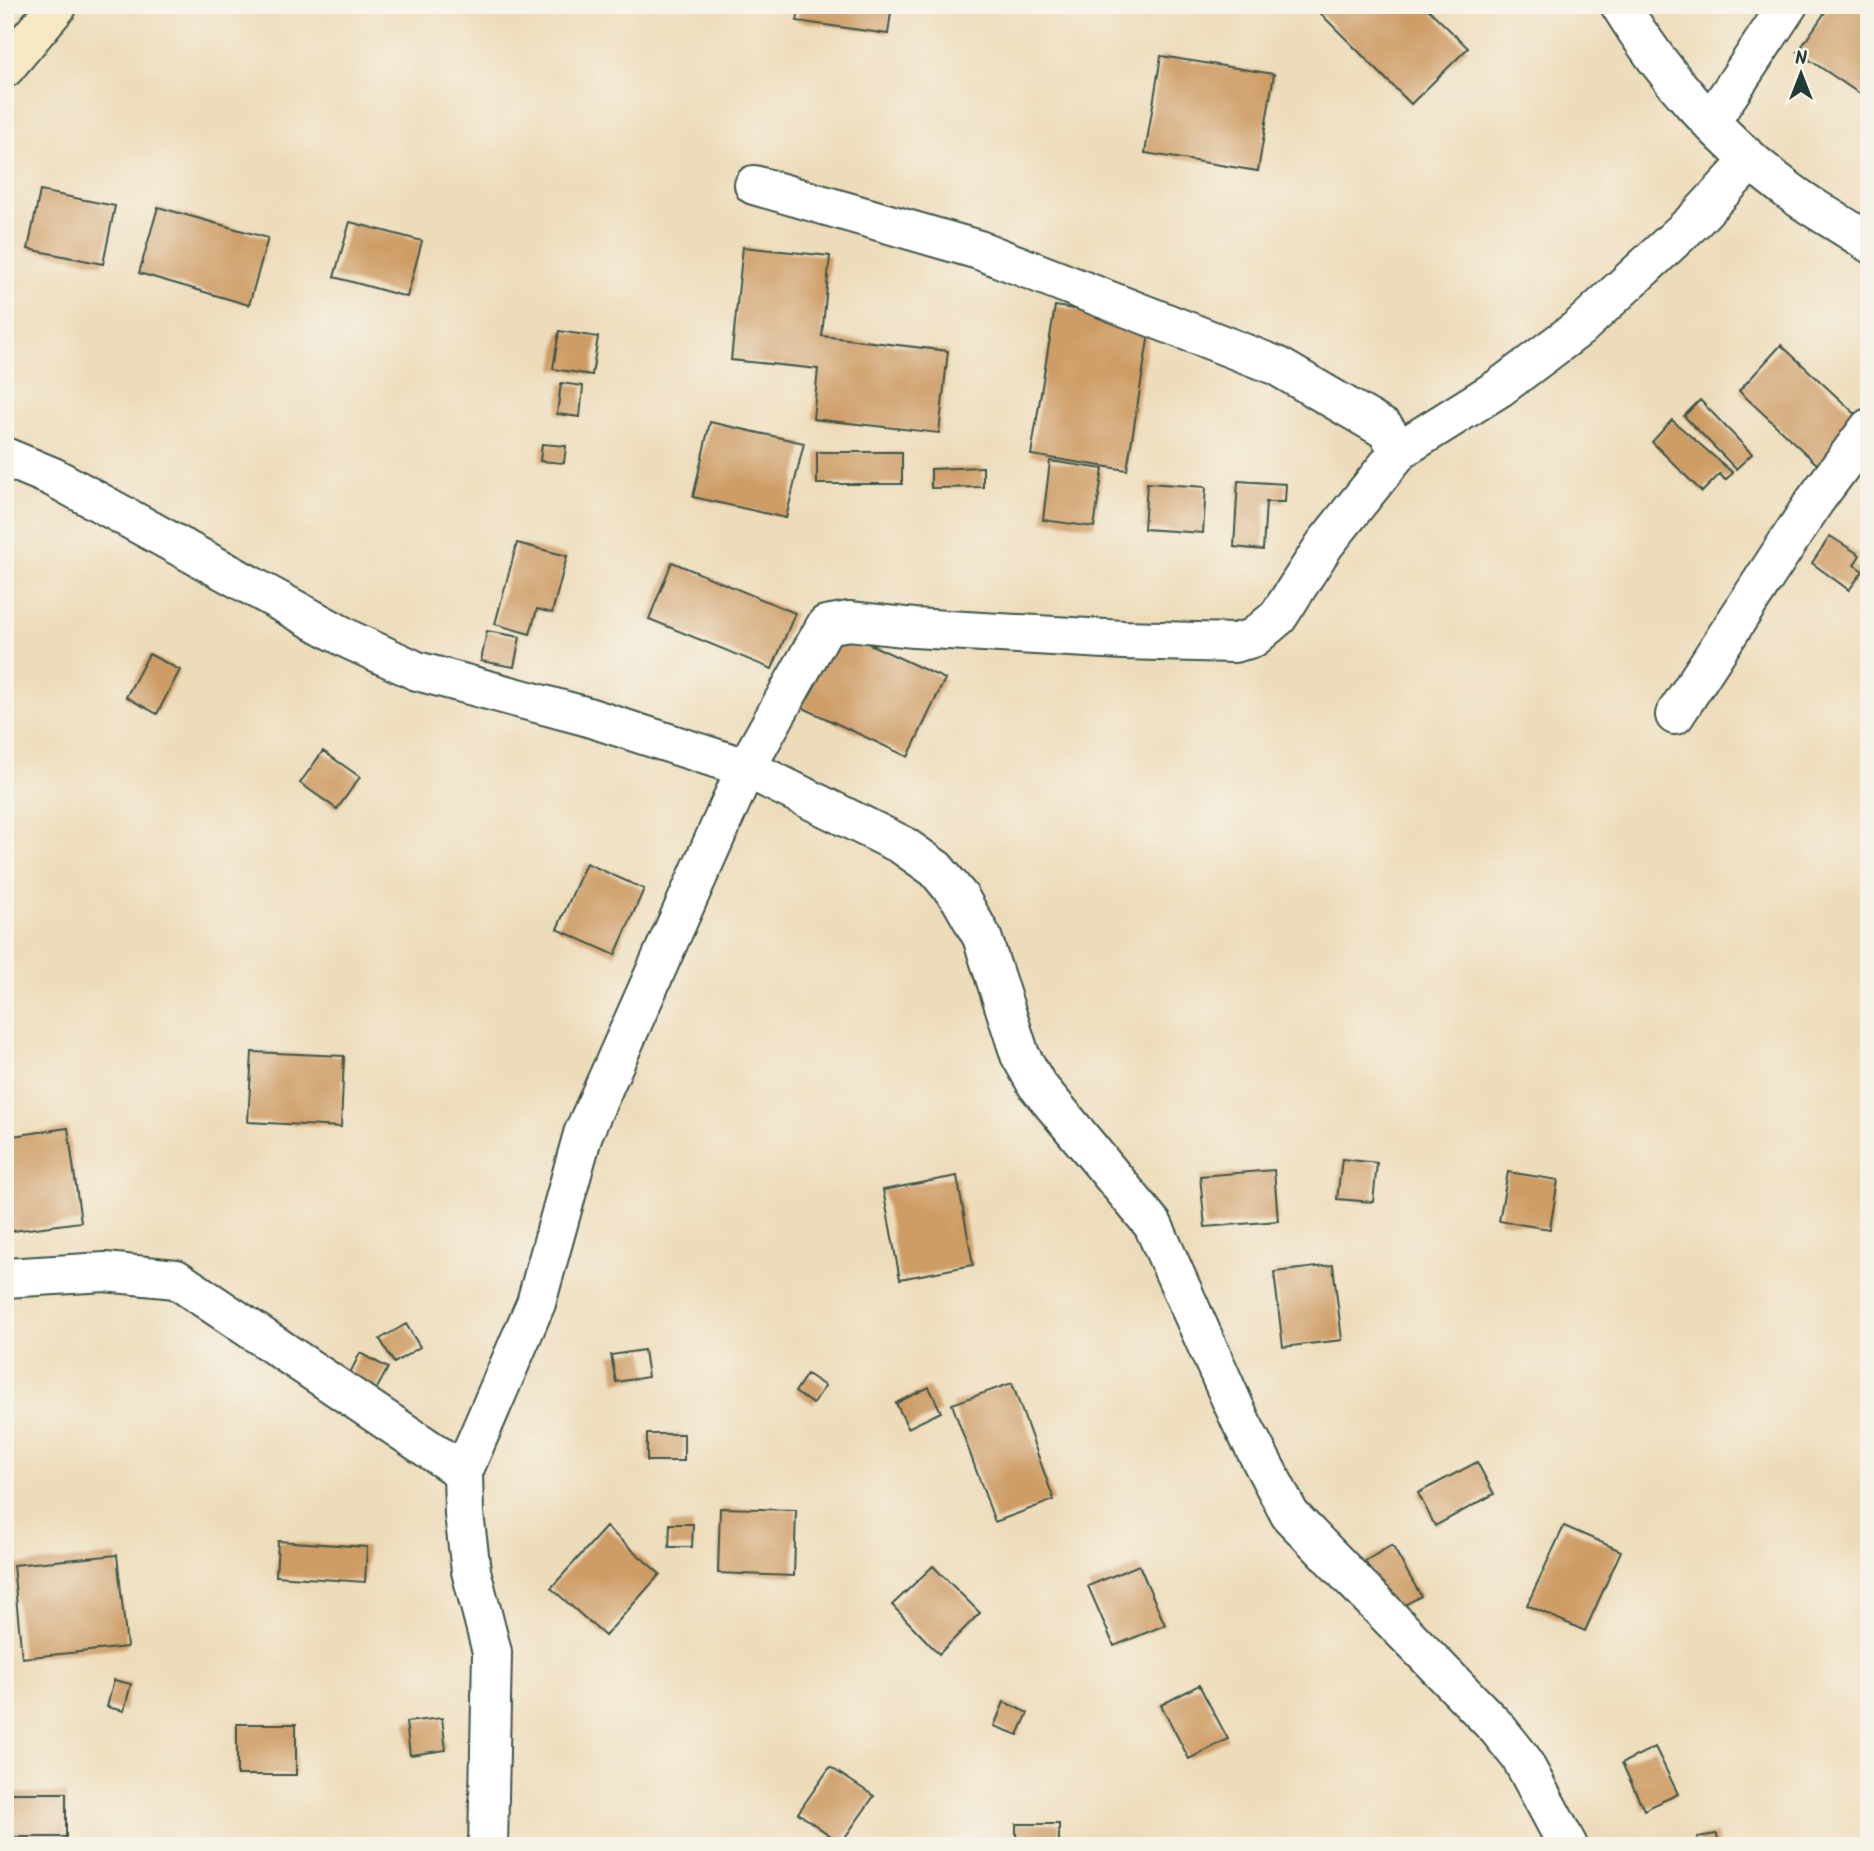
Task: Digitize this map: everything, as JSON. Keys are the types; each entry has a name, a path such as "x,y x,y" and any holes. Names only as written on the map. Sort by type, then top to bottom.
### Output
{"street":[{"path":"5,68 58,5"},
{"path":"1620,5 1675,82 1751,160 1785,189 1869,243"},
{"path":"1711,121 1788,5"},
{"path":"488,1846 492,1652 471,1571 464,1514 463,1472 536,1303 583,1134 746,768 826,625 849,621 914,628 1122,640 1234,643 1253,638 1278,617 1325,544 1399,450 1499,388 1579,328 1696,219 1751,160"},
{"path":"754,185 979,250 1277,366 1385,429 1399,450"},
{"path":"1675,715 1814,502 1869,428"},
{"path":"5,457 53,477 350,640 417,671 585,716 746,768 902,845 936,869 960,898 982,937 1020,1055 1037,1085 1153,1224 1242,1424 1290,1515 1497,1728 1521,1758 1568,1846"},
{"path":"5,1278 105,1272 176,1279 463,1472"}],"building":[{"path":"800,5 892,5 888,34 797,21"},
{"path":"1312,5 1424,5 1468,48 1411,104"},
{"path":"1830,5 1869,5 1869,100 1798,52"},
{"path":"1161,56 1274,74 1258,171 1145,153"},
{"path":"40,191 115,206 103,264 28,249"},
{"path":"158,207 268,238 249,305 139,273"},
{"path":"350,222 422,241 407,297 334,277"},
{"path":"743,247 830,256 822,336 948,351 939,433 813,419 818,369 731,360"},
{"path":"1055,306 1151,321 1127,470 1031,455"},
{"path":"559,331 598,337 592,375 553,369"},
{"path":"1781,345 1863,421 1820,467 1739,391"},
{"path":"561,383 583,386 580,417 557,414"},
{"path":"1700,400 1752,454 1736,469 1684,416"},
{"path":"1672,420 1733,473 1725,480 1720,474 1702,492 1652,442"},
{"path":"710,422 804,443 786,518 693,497"},
{"path":"542,444 566,446 564,463 540,461"},
{"path":"817,452 902,452 902,484 817,484"},
{"path":"1050,461 1103,469 1094,527 1043,520"},
{"path":"983,467 983,487 931,488 931,469"},
{"path":"1238,481 1286,484 1285,502 1266,502 1263,550 1234,547"},
{"path":"1147,483 1206,487 1203,533 1144,529"},
{"path":"1830,536 1860,555 1854,565 1863,571 1849,590 1812,563"},
{"path":"517,543 567,556 552,613 537,609 530,634 495,624"},
{"path":"672,562 795,613 772,669 649,619"},
{"path":"835,628 945,679 908,757 799,706"},
{"path":"487,631 520,637 514,667 481,661"},
{"path":"149,654 180,670 157,714 126,697"},
{"path":"323,751 360,777 337,809 300,783"},
{"path":"586,863 644,889 615,955 557,929"},
{"path":"252,1052 344,1056 341,1127 248,1122"},
{"path":"68,1128 81,1222 5,1232 5,1137"},
{"path":"1342,1159 1377,1163 1373,1202 1337,1199"},
{"path":"1274,1170 1278,1221 1205,1227 1200,1176"},
{"path":"1508,1172 1558,1180 1550,1229 1499,1221"},
{"path":"957,1176 973,1265 900,1279 883,1190"},
{"path":"1333,1265 1342,1340 1283,1347 1274,1272"},
{"path":"406,1324 420,1347 394,1363 380,1339"},
{"path":"644,1350 648,1377 616,1382 611,1355"},
{"path":"360,1353 388,1368 375,1392 348,1377"},
{"path":"807,1374 825,1386 813,1404 795,1392"},
{"path":"1012,1383 1054,1500 995,1522 952,1404"},
{"path":"929,1387 941,1412 908,1428 896,1403"},
{"path":"647,1434 684,1434 684,1461 647,1461"},
{"path":"1477,1462 1494,1494 1435,1526 1418,1493"},
{"path":"720,1508 796,1510 794,1576 718,1573"},
{"path":"670,1524 693,1524 692,1547 669,1547"},
{"path":"1564,1526 1621,1551 1585,1631 1527,1605"},
{"path":"606,1527 660,1574 605,1636 551,1588"},
{"path":"278,1541 367,1547 365,1582 276,1576"},
{"path":"1392,1545 1421,1596 1394,1611 1365,1561"},
{"path":"117,1555 127,1647 22,1658 13,1565"},
{"path":"1139,1565 1165,1625 1114,1646 1088,1586"},
{"path":"933,1566 980,1613 939,1654 892,1605"},
{"path":"114,1680 131,1684 124,1711 107,1707"},
{"path":"1199,1685 1228,1739 1189,1759 1161,1705"},
{"path":"1004,1702 1028,1713 1018,1735 994,1726"},
{"path":"442,1718 446,1750 410,1755 406,1722"},
{"path":"237,1724 296,1724 296,1775 237,1775"},
{"path":"1655,1747 1678,1794 1644,1810 1622,1763"},
{"path":"830,1767 874,1796 841,1843 798,1813"},
{"path":"5,1793 66,1793 66,1837 5,1837"},
{"path":"1016,1824 1059,1824 1059,1846 1016,1846"},
{"path":"1717,1834 1719,1846 1699,1846 1697,1837"}]}
